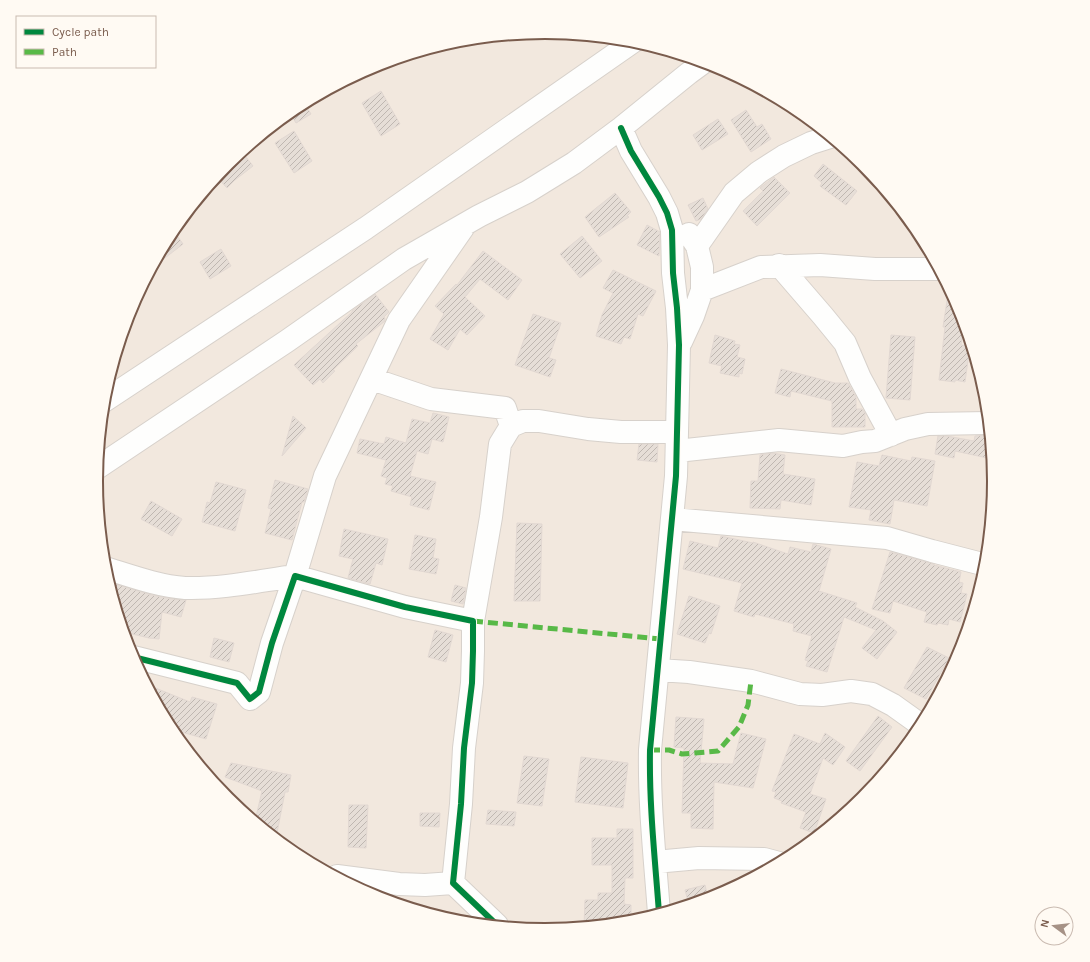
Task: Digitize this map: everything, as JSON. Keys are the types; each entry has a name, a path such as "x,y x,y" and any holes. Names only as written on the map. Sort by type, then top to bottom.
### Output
{"street":[{"path":"111,397 366,228 626,46"},
{"path":"104,464 287,341 404,259 479,216 527,192 574,163 621,128 698,66"},
{"path":"621,128 631,151 659,197 667,213 672,230 673,273 679,345 676,476 650,750 650,775 659,908"},
{"path":"697,246 734,193 759,172 784,156 811,143 824,139"},
{"path":"667,213 684,228 697,246 702,267 702,290 693,316 679,345"},
{"path":"141,659 237,683 250,698 259,692 272,643 295,576 325,476 399,320 467,223"},
{"path":"778,265 845,343 860,378 891,435"},
{"path":"702,290 761,266 820,265 932,269"},
{"path":"372,379 431,399 505,408 511,426"},
{"path":"453,883 462,804 464,748 472,683 473,621 491,517 500,444 511,426 523,421 539,421 588,429 621,432 677,442 779,440 843,446 875,441 905,429 928,424 983,423"},
{"path":"672,519 887,538 980,563"},
{"path":"112,570 151,582 184,588 207,588 295,576 405,607 473,621"},
{"path":"658,670 689,672 750,681 800,694 822,695 851,691 872,694 893,705 916,722"},
{"path":"655,862 706,858 764,859 771,861"},
{"path":"352,878 399,884 425,885 453,883 491,919"}],"shaded area":[{"path":"545,39 574,40 631,47 687,62 714,73 766,98 791,113 814,130 858,168 896,212 913,235 941,286 964,339 979,395 983,423 987,481 986,510 979,567 964,623 953,650 928,702 913,727 896,750 858,794 814,832 791,849 766,864 714,889 687,900 631,915 574,922 545,923 516,922 459,915 403,900 376,889 324,864 299,849 276,832 232,794 194,750 177,727 162,702 137,650 126,623 111,567 104,510 103,481 104,452 111,395 126,339 137,312 162,260 177,235 194,212 232,168 276,130 299,113 324,98 376,73 403,62 459,47 516,40"}],"building":[{"path":"381,91 400,124 381,136 362,103"},
{"path":"307,108 311,114 296,123 293,118"},
{"path":"746,110 757,127 762,124 771,139 751,152 731,120"},
{"path":"718,119 728,134 702,150 693,135"},
{"path":"294,131 312,161 294,173 275,143"},
{"path":"245,156 253,166 227,188 221,181 232,168"},
{"path":"823,164 857,191 846,205 820,186 822,183 814,176"},
{"path":"774,177 790,193 757,226 743,211 763,191 760,188"},
{"path":"615,193 631,212 627,216 629,217 599,237 585,217"},
{"path":"703,198 708,209 701,219 696,221 688,205"},
{"path":"647,225 660,232 659,256 637,245"},
{"path":"177,235 183,244 162,260"},
{"path":"582,236 602,261 580,278 560,254"},
{"path":"221,249 231,266 210,279 200,262"},
{"path":"483,251 522,280 508,300 480,279 465,297 485,316 467,335 460,329 448,350 430,339 444,314 435,306 456,284 457,285"},
{"path":"613,270 656,291 643,316 638,314 630,339 624,337 621,344 596,336 602,315 613,293 603,288"},
{"path":"375,294 389,312 384,317 385,321 356,344 358,346 333,370 335,371 323,383 320,379 313,385 294,365 352,311"},
{"path":"947,300 962,335 961,345 966,346 969,355 965,382 955,380 955,382 939,380 945,327 943,327"},
{"path":"533,314 561,323 549,358 556,360 550,377 515,365"},
{"path":"715,335 735,341 734,344 740,345 737,357 745,359 742,374 739,373 739,377 720,373 722,366 709,363"},
{"path":"891,335 915,337 910,400 886,398"},
{"path":"781,369 835,383 848,383 856,397 856,409 862,409 865,413 865,427 832,427 832,401 791,391 790,397 775,393"},
{"path":"433,413 449,417 443,442 432,439 428,454 417,451 410,476 436,482 429,510 410,505 412,497 391,491 393,486 385,484 387,478 381,476 386,460 357,453 360,439 384,444 386,437 406,443 412,419 430,423"},
{"path":"293,416 306,428 282,456"},
{"path":"984,435 986,458 955,451 954,458 935,454 938,436 947,436 974,441 975,436"},
{"path":"639,444 658,444 657,462 637,460"},
{"path":"772,453 785,455 783,474 815,479 811,505 781,500 780,509 750,508 751,481 758,481 760,455"},
{"path":"882,455 911,461 912,457 935,461 927,506 894,500 890,524 869,520 871,510 849,507 857,462 879,466"},
{"path":"275,480 308,489 304,502 302,502 292,540 265,533 271,509 268,508"},
{"path":"216,482 246,490 235,531 202,522 207,502 210,503"},
{"path":"151,501 182,519 172,536 141,519"},
{"path":"517,523 542,524 540,601 514,601"},
{"path":"344,529 388,539 382,565 376,563 370,584 348,578 353,559 339,556"},
{"path":"415,535 436,539 433,558 439,559 436,574 409,569"},
{"path":"721,536 753,542 788,554 790,547 811,552 813,544 831,549 819,591 857,603 855,607 883,621 897,632 877,659 862,648 876,630 844,617 827,672 806,666 808,661 805,660 812,636 793,631 794,624 755,614 754,617 734,611 742,583 683,569 690,541 718,548"},
{"path":"890,552 961,572 959,582 963,583 961,593 967,594 960,622 949,619 948,625 938,623 937,625 924,622 927,612 893,601 890,613 872,609"},
{"path":"115,584 152,595 186,600 181,617 162,612 159,639 130,634"},
{"path":"455,585 466,588 463,604 451,601"},
{"path":"689,596 720,606 711,634 709,633 705,643 677,634"},
{"path":"435,630 453,635 446,662 428,657"},
{"path":"214,638 234,643 229,662 210,657"},
{"path":"927,647 949,658 926,699 904,688"},
{"path":"155,688 190,702 192,697 217,704 206,739 180,732"},
{"path":"878,716 892,727 860,771 846,761"},
{"path":"676,717 704,719 700,763 733,764 741,733 766,739 753,788 714,782 713,829 691,828 691,813 682,813 684,748 674,747"},
{"path":"825,733 845,747 833,765 823,758 810,794 826,799 813,833 800,828 806,812 781,803 782,801 774,798 776,792 772,791 794,734 820,744"},
{"path":"524,756 549,759 542,806 517,803"},
{"path":"581,757 628,763 623,808 575,802"},
{"path":"231,763 291,775 288,792 285,792 277,833 256,815 262,791 225,777"},
{"path":"349,805 368,805 366,848 348,847"},
{"path":"488,810 516,812 514,826 486,824"},
{"path":"420,813 440,813 439,827 420,826"},
{"path":"617,829 633,829 633,878 625,878 624,904 631,905 631,915 584,921 585,900 598,900 598,893 612,893 612,865 592,865 592,838 617,838"},
{"path":"705,885 707,892 688,900 685,890"}],"marked path":[{"path":"473,621 661,639"},
{"path":"650,750 669,750 682,754 718,751 739,727 748,705 751,681"}],"cycle path":[{"path":"621,128 631,151 659,197 667,213 672,230 673,273 679,345 676,476 650,750 651,812 659,908"},
{"path":"141,659 237,683 250,699 259,692 272,643 295,576 405,607 473,621 472,683 464,748 461,804 453,883 491,919"}]}
